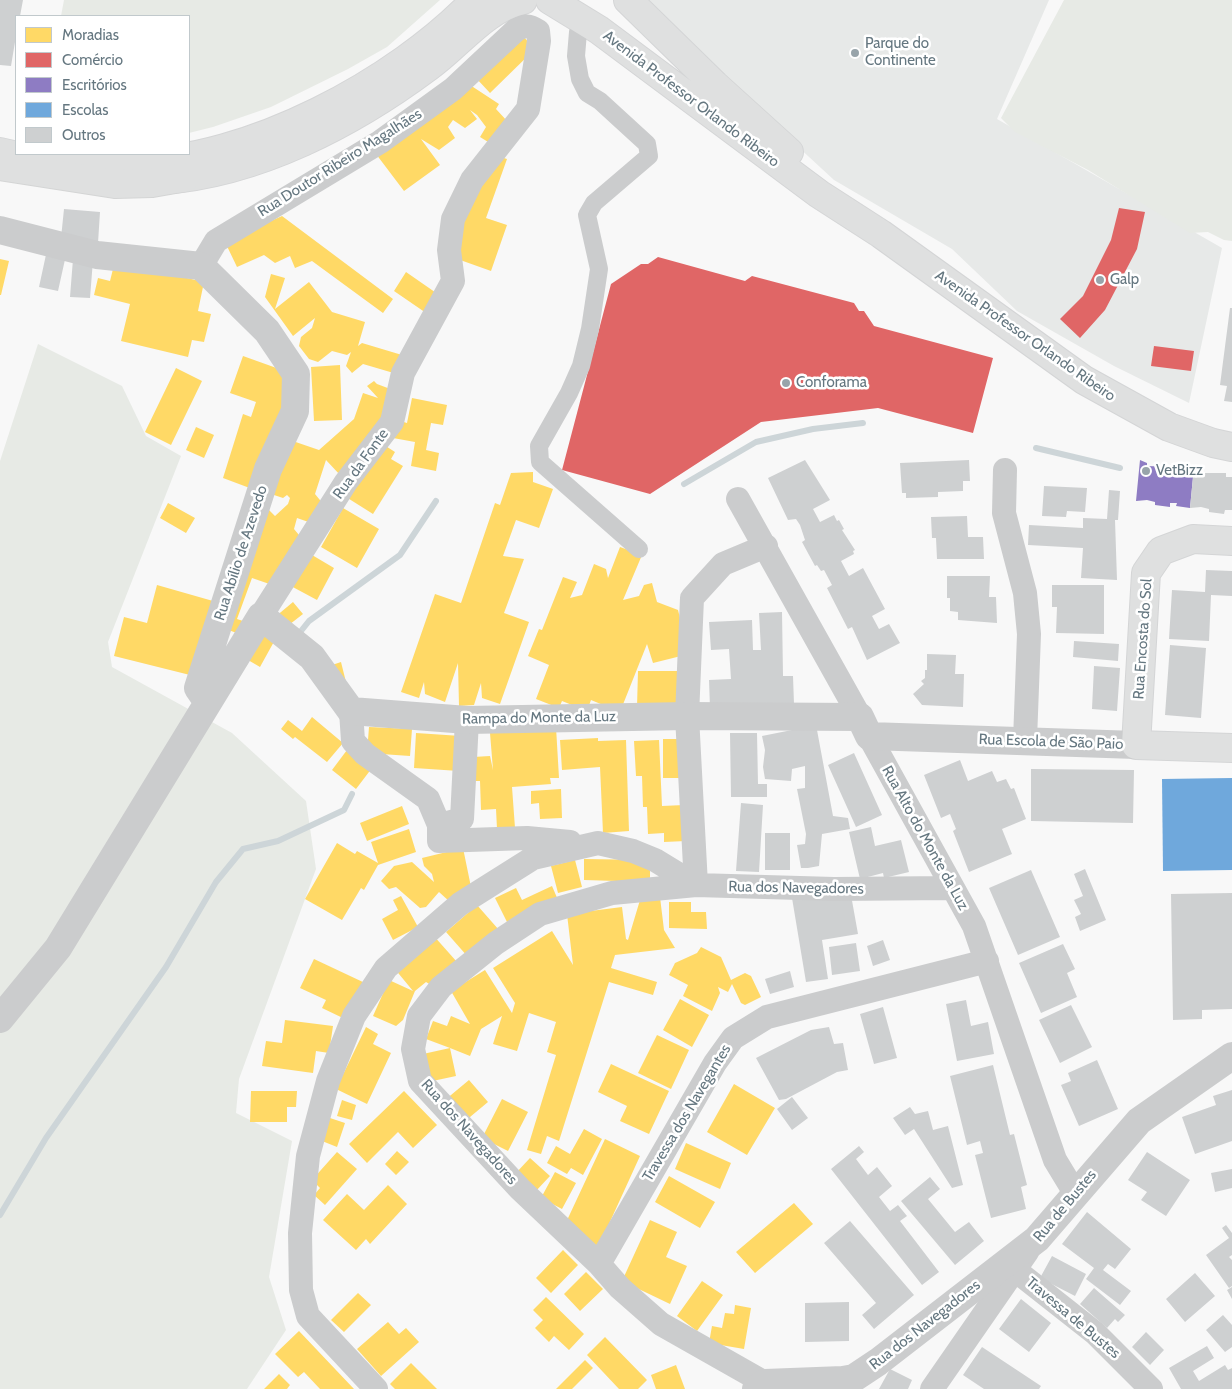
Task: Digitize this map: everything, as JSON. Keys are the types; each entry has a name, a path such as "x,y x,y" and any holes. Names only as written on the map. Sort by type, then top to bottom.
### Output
{"main road":[{"path":"79,155 119,162 149,162 202,153 255,138 330,104 376,78 449,25 475,0"},
{"path":"0,166 115,184 186,178 258,158 350,118 429,66 486,18 510,4 523,0"},
{"name":"Avenida Professor Orlando Ribeiro","path":"550,0 585,20 819,194 881,234 1084,380 1169,427 1213,443 1232,447"},
{"name":"Avenida Professor Orlando Ribeiro","path":"628,0 714,85 881,234"},
{"path":"0,136 15,139"},
{"path":"0,152 117,179 148,181 186,178"},
{"name":"Rua Encosta do Sol","path":"1136,745 1146,573 1161,551 1185,542 1194,539 1232,541"},
{"name":"Rua Escola de São Paio","path":"1136,745 1232,748"}],"street":[{"path":"585,20 578,32 576,56 580,79 587,93 600,102 647,144 649,156 594,204 587,216 599,269 590,329 582,366 539,446 539,455 540,462 639,549"},
{"name":"Rua Doutor Ribeiro Magalhães","path":"201,266 216,241 380,142 453,89 516,30 524,26 538,31 539,41 528,109"},
{"name":"Rua da Fonte","path":"208,701 346,482 392,422 403,373 453,280 449,250 453,219 472,180 528,109"},
{"path":"0,230 97,255 201,266"},
{"name":"Rua Abílio de Azevedo","path":"201,266 267,332 296,374 295,411 268,469 198,688 208,701"},
{"path":"1006,470 1004,513 1025,593 1029,634 1024,740"},
{"name":"Rua Alto do Monte da Luz","path":"738,499 766,546 951,888 974,926 1055,1160 1075,1193"},
{"path":"696,886 687,716 692,598 723,564 766,546"},
{"path":"261,616 312,657 350,712 353,741 365,754 428,799 439,825 439,841 527,838 598,843 633,850 655,860 696,886"},
{"path":"0,1019 58,948 208,701"},
{"name":"Rampa do Monte da Luz","path":"350,712 467,720 687,716 864,726"},
{"path":"439,825 462,819 467,720"},
{"name":"Rua Escola de São Paio","path":"864,726 1024,740 1136,745"},
{"path":"376,1389 308,1316 301,1290 300,1233 308,1156 328,1081 354,1016 386,968 460,904 532,858 598,843"},
{"name":"Rua dos Navegadores","path":"951,888 834,889 696,886 612,892 540,914 496,944 441,987 419,1016 413,1048 420,1082 520,1189 599,1264 620,1288 661,1324 761,1386 854,1378 886,1356 1036,1239"},
{"name":"Travessa dos Navegantes","path":"599,1264 715,1063 733,1038 767,1017 987,961"},
{"name":"Rua de Bustes","path":"932,1389 1036,1239 1139,1121 1232,1056"},
{"name":"Travessa de Bustes","path":"1015,1270 1095,1334 1151,1389"}],"shaded area":[{"path":"64,0 440,0 387,47 348,69 271,107 190,133 190,15 61,15"},
{"path":"639,0 1049,0 997,119 1222,248 1189,403 1114,366 1017,311 952,249 834,180"},
{"path":"1064,0 1232,0 1232,241 1224,240 1208,232 1190,233 1088,170 1015,132 1001,118"},
{"path":"38,344 122,386 146,436 181,456 108,642 112,667 232,733 306,801 316,869 239,1079 236,1113 292,1141 269,1277 286,1330 247,1389 0,1389 0,461"}],"building: Moradias":[{"path":"521,34 535,49 490,93 476,78"},
{"path":"470,85 499,104 496,109 508,122 493,145 480,137 486,127 477,115 470,110 477,119 465,128 453,120 448,127 455,138 439,150 421,139 440,165 404,191 376,154"},
{"path":"485,152 507,159 486,218 507,225 491,271 449,256"},
{"path":"282,216 393,299 383,313 312,261 295,268 290,256 275,263 264,255 237,267 225,242"},
{"path":"0,259 9,261 1,295 0,295"},
{"path":"115,261 204,282 198,311 211,314 204,342 192,340 188,357 121,341 130,304 94,295 98,278 110,281"},
{"path":"406,272 442,297 429,315 394,291"},
{"path":"271,274 285,278 275,309 309,282 332,312 365,322 358,346 362,343 402,355 397,374 363,364 352,373 346,366 351,352 347,355 332,351 318,362 309,359 299,346 301,337 312,328 315,318 293,336 265,297"},
{"path":"243,356 296,375 255,490 223,478 243,414 251,417 256,402 230,393"},
{"path":"340,365 342,420 314,421 311,367"},
{"path":"176,368 202,381 171,445 145,432"},
{"path":"374,381 393,390 382,438 340,475 326,460 315,494 324,505 317,525 297,518 294,529 299,535 281,588 252,578 237,619 249,623 245,636 220,627 262,503 275,516 288,504 290,498 287,495 283,498 265,492 284,438 319,450 354,419 363,393 378,398 367,386"},
{"path":"412,398 447,405 443,425 431,423 426,450 439,453 436,471 411,466 415,442 393,438 397,420 407,423"},
{"path":"196,427 214,435 204,458 186,450"},
{"path":"381,443 395,452 391,459 403,466 373,514 346,497"},
{"path":"533,472 533,482 553,489 539,528 516,520 503,556 524,559 504,613 529,622 500,704 482,698 481,683 474,705 459,706 458,663 445,702 425,694 424,682 419,698 401,692 435,594 461,603 495,503 500,505 511,473"},
{"path":"168,503 195,518 186,533 160,518"},
{"path":"343,508 379,529 357,568 321,547"},
{"path":"620,547 642,555 623,600 639,596 644,585 652,583 657,602 678,610 689,654 653,663 647,644 620,712 591,700 587,711 562,701 559,708 536,699 549,665 528,656 539,629 542,630 563,577 577,582 570,598 582,595 594,564 606,569 608,578"},
{"path":"307,552 334,568 317,600 289,585"},
{"path":"157,585 213,601 194,676 114,656 124,617 147,623"},
{"path":"293,602 303,614 285,628 275,617"},
{"path":"264,631 276,638 260,667 248,660"},
{"path":"341,662 346,682 329,666"},
{"path":"638,671 686,671 685,708 637,707"},
{"path":"312,717 343,743 327,762 295,737 293,739 281,729 288,720 302,731"},
{"path":"369,727 412,729 410,756 367,753"},
{"path":"556,727 559,778 550,778 551,784 512,787 515,828 497,829 496,809 481,810 480,781 474,781 473,757 490,756 493,770 490,733"},
{"path":"416,733 461,736 459,771 414,768"},
{"path":"598,738 598,741 626,740 629,831 603,833 600,767 562,770 560,740"},
{"path":"663,739 684,739 684,778 663,778"},
{"path":"659,740 662,806 684,805 686,841 664,842 664,833 648,834 647,807 643,807 642,776 636,776 634,741"},
{"path":"347,750 372,768 356,789 332,770"},
{"path":"561,789 562,818 540,819 539,803 531,804 531,791"},
{"path":"402,806 409,824 367,841 360,823"},
{"path":"409,829 416,852 378,865 364,890 361,888 342,920 305,899 337,843 355,854 357,851 378,863 371,842"},
{"path":"463,848 471,887 450,902 439,892 426,907 420,908 396,887 389,889 381,881 394,866 412,862 434,882 432,874 424,866 422,858"},
{"path":"584,859 650,860 650,882 584,880"},
{"path":"575,860 582,887 558,893 551,866"},
{"path":"552,886 558,900 508,924 495,898 516,888 522,900"},
{"path":"401,896 418,927 393,940 382,919 398,910 393,900"},
{"path":"660,897 664,930 675,948 615,955 611,968 657,982 653,995 609,982 559,1141 547,1136 541,1154 527,1150 556,1055 547,1052 556,1022 529,1013 517,1051 493,1044 502,1016 481,1029 470,1056 426,1039 433,1021 447,1026 451,1016 470,1024 451,991 485,970 512,1013 515,1003 493,968 552,931 573,965 567,914 622,907 626,939 628,940 640,900"},
{"path":"669,902 691,902 691,912 706,912 707,929 669,928"},
{"path":"477,905 499,930 468,957 446,932"},
{"path":"433,935 457,962 431,985 426,982 415,991 403,1020 396,1026 373,1016 389,980 413,991 394,968"},
{"path":"701,947 721,957 731,980 745,973 751,976 761,997 745,1005 741,1003 732,984 728,992 718,987 720,993 712,1011 683,996 688,985 669,975 675,963 697,953"},
{"path":"314,959 365,983 347,1020 322,1008 326,1000 300,988"},
{"path":"680,999 709,1015 692,1047 663,1030"},
{"path":"285,1020 333,1026 329,1053 316,1051 313,1073 262,1066 266,1041 282,1043"},
{"path":"366,1027 378,1034 373,1044 391,1053 367,1104 336,1089"},
{"path":"657,1035 689,1050 671,1089 638,1073"},
{"path":"450,1048 456,1076 428,1082 423,1054"},
{"path":"611,1064 669,1091 649,1134 620,1121 627,1106 598,1092"},
{"path":"469,1080 488,1102 464,1122 445,1100"},
{"path":"734,1084 775,1108 747,1155 707,1132"},
{"path":"251,1091 297,1091 296,1107 287,1107 287,1122 250,1122"},
{"path":"404,1091 437,1125 413,1148 398,1132 367,1163 349,1144"},
{"path":"502,1099 528,1112 508,1151 482,1138"},
{"path":"342,1100 356,1105 352,1120 337,1116"},
{"path":"330,1118 345,1123 337,1147 322,1141"},
{"path":"584,1129 602,1139 583,1175 571,1168 567,1174 547,1163 556,1146 570,1154"},
{"path":"605,1139 640,1156 598,1248 562,1231"},
{"path":"686,1143 731,1163 720,1189 675,1169"},
{"path":"397,1151 409,1162 396,1175 385,1164"},
{"path":"337,1152 357,1169 325,1205 314,1195 320,1188 312,1180"},
{"path":"530,1158 550,1176 535,1192 515,1174"},
{"path":"555,1172 576,1183 562,1209 541,1198"},
{"path":"669,1176 715,1202 700,1228 655,1202"},
{"path":"388,1185 407,1204 370,1244 366,1239 356,1250 323,1220 347,1194 364,1210"},
{"path":"794,1203 813,1224 755,1273 736,1252"},
{"path":"650,1220 677,1232 666,1257 687,1266 670,1304 622,1281"},
{"path":"563,1250 578,1265 551,1293 536,1278"},
{"path":"586,1272 603,1289 580,1311 564,1294"},
{"path":"702,1281 723,1295 697,1331 677,1316"},
{"path":"358,1293 371,1305 344,1332 331,1320"},
{"path":"546,1297 584,1334 569,1350 554,1336 549,1342 535,1328 543,1320 533,1310"},
{"path":"735,1305 751,1308 744,1349 709,1343 712,1326 722,1328 725,1313 734,1314"},
{"path":"388,1322 399,1334 406,1328 419,1342 381,1376 357,1349"},
{"path":"299,1331 354,1389 320,1389 304,1372 298,1377 275,1354"},
{"path":"605,1337 647,1380 638,1389 619,1389 587,1355"},
{"path":"585,1360 593,1368 572,1389 556,1389"},
{"path":"411,1363 437,1389 395,1389 390,1384"},
{"path":"676,1365 685,1389 656,1389 651,1375"},
{"path":"279,1374 290,1385 287,1389 264,1389"}],"building: Comércio":[{"path":"1119,208 1145,212 1137,249 1105,310 1080,338 1060,319 1083,296 1111,240"},
{"name":"Conforama","path":"658,257 745,281 752,276 854,303 859,311 864,311 874,326 993,358 973,433 878,408 761,422 650,494 562,470 611,284 641,264 648,264"},
{"path":"1154,346 1194,351 1191,371 1151,366"}],"building: Escritórios":[{"path":"1140,460 1147,463 1147,466 1172,467 1172,471 1184,471 1184,468 1194,467 1190,508 1176,506 1177,503 1170,503 1170,507 1155,505 1155,502 1147,500 1136,501"}],"building: Escolas":[{"path":"1232,778 1232,870 1163,871 1162,779"}],"building: Outros":[{"path":"0,0 23,0 20,15 15,15 15,42 11,66 0,65"},
{"path":"64,209 100,212 98,243 61,238"},
{"path":"47,250 66,255 58,291 39,287"},
{"path":"73,259 93,260 90,298 70,297"},
{"path":"1230,308 1232,308 1232,402 1224,401 1227,386 1220,385"},
{"path":"805,460 830,500 813,509 820,522 834,515 837,521 839,520 844,529 842,530 855,550 853,551 854,554 841,561 849,576 863,568 885,609 872,616 879,629 889,624 900,643 867,660 852,627 848,629 827,588 832,585 824,570 821,571 817,565 815,566 802,542 805,540 800,525 796,519 788,520 768,478"},
{"path":"969,460 970,481 963,481 963,491 938,492 938,497 906,498 906,493 902,493 900,463"},
{"path":"1194,467 1201,469 1202,473 1226,473 1226,477 1232,477 1232,510 1225,510 1224,514 1209,512 1209,509 1201,507 1190,508"},
{"path":"1044,486 1087,488 1085,512 1067,511 1066,517 1042,516"},
{"path":"1109,490 1120,491 1118,520 1115,520 1117,580 1081,578 1083,548 1028,545 1029,525 1083,528 1083,518 1107,519"},
{"path":"967,516 968,537 983,537 984,559 937,559 936,538 932,538 931,517"},
{"path":"1206,570 1232,571 1232,596 1211,595 1209,641 1169,639 1172,590 1205,592"},
{"path":"947,576 990,576 989,597 996,597 997,623 958,620 958,612 950,611 950,598 947,598"},
{"path":"1052,585 1104,585 1104,634 1056,633 1057,607 1052,607"},
{"path":"782,612 783,676 793,676 794,704 710,708 709,680 731,679 729,649 711,650 709,622 752,620 753,650 761,650 759,613"},
{"path":"1074,641 1119,644 1118,661 1073,657"},
{"path":"1170,645 1206,648 1201,718 1165,715"},
{"path":"927,654 956,655 955,674 964,674 963,707 922,705 913,694 924,684 921,681 925,678 925,670 927,670"},
{"path":"1094,666 1120,668 1117,711 1092,709"},
{"path":"802,728 817,730 833,816 848,818 850,829 822,834 819,866 808,868 801,868 797,845 805,844 806,834 797,789 805,788 805,766 792,769 791,781 765,779 763,767 765,750 762,736"},
{"path":"730,733 757,733 758,784 767,784 767,797 731,797"},
{"path":"854,753 882,815 856,827 828,765"},
{"path":"960,760 968,781 992,771 997,782 1006,779 1011,789 1014,788 1026,819 1002,829 1012,854 969,872 953,831 956,829 950,814 941,818 924,775"},
{"path":"1031,769 1134,770 1133,823 1031,821"},
{"path":"741,803 763,805 759,872 736,871"},
{"path":"871,827 875,846 901,840 909,872 884,878 883,873 860,879 849,832"},
{"path":"765,833 790,833 790,870 765,870"},
{"path":"1085,869 1106,920 1080,931 1075,917 1081,914 1074,900 1083,896 1074,874"},
{"path":"1031,870 1060,937 1018,955 989,888"},
{"path":"1232,893 1232,1009 1202,1010 1202,1019 1173,1020 1171,894"},
{"path":"851,895 858,934 822,940 828,979 806,982 792,898"},
{"path":"883,940 890,960 873,966 867,946"},
{"path":"856,943 860,971 832,975 829,947"},
{"path":"1063,944 1075,969 1067,973 1077,997 1041,1013 1019,963"},
{"path":"790,971 794,987 770,994 765,979"},
{"path":"966,1000 971,1026 988,1022 994,1054 957,1061 946,1004"},
{"path":"1071,1005 1092,1047 1060,1063 1039,1020"},
{"path":"883,1007 897,1058 874,1064 860,1014"},
{"path":"829,1027 834,1044 843,1043 848,1070 837,1072 786,1099 779,1100 756,1058 811,1030"},
{"path":"1097,1060 1118,1109 1079,1126 1061,1085 1071,1081 1068,1073"},
{"path":"993,1065 1010,1135 1014,1134 1027,1185 1021,1187 1026,1209 991,1218 975,1155 983,1153 980,1141 967,1145 950,1076"},
{"path":"1232,1090 1232,1141 1195,1154 1182,1117 1216,1105 1213,1096"},
{"path":"792,1097 808,1118 792,1130 777,1109"},
{"path":"910,1107 915,1114 928,1111 933,1130 948,1126 963,1185 952,1188 914,1129 905,1135 893,1118"},
{"path":"859,1146 864,1152 856,1159 868,1175 877,1167 892,1186 879,1197 890,1211 898,1205 907,1216 900,1221 939,1272 922,1285 831,1169"},
{"path":"1147,1152 1190,1180 1166,1216 1141,1200 1147,1192 1128,1180"},
{"path":"1232,1169 1232,1188 1215,1192 1211,1173"},
{"path":"930,1177 940,1189 928,1199 955,1232 969,1222 984,1241 955,1265 901,1201"},
{"path":"1087,1212 1131,1249 1115,1269 1108,1264 1103,1270 1131,1291 1120,1305 1086,1279 1094,1268 1062,1244"},
{"path":"850,1221 914,1295 874,1329 862,1315 876,1303 824,1243"},
{"path":"1226,1225 1232,1233 1232,1255 1229,1257 1232,1260 1232,1286 1229,1288 1206,1255 1229,1238 1222,1228"},
{"path":"1052,1256 1086,1274 1075,1296 1040,1278"},
{"path":"1195,1273 1215,1296 1185,1322 1166,1299"},
{"path":"1232,1287 1232,1299 1227,1290"},
{"path":"1094,1288 1125,1315 1118,1322 1115,1319 1107,1328 1080,1304"},
{"path":"1021,1299 1051,1323 1029,1352 999,1329"},
{"path":"849,1302 849,1341 805,1342 805,1303"},
{"path":"1223,1315 1232,1325 1232,1347 1225,1352 1206,1330"},
{"path":"1146,1332 1164,1350 1150,1365 1132,1347"},
{"path":"1207,1346 1214,1358 1193,1371 1199,1381 1225,1365 1228,1370 1232,1368 1232,1389 1181,1389 1169,1368"},
{"path":"982,1347 1041,1386 1039,1389 984,1389 963,1375"},
{"path":"890,1369 912,1380 908,1389 879,1389"}],"waterway":[{"path":"684,484 756,442 813,429 863,423"},
{"path":"1036,448 1120,468"},
{"path":"301,631 309,621 400,555 436,501"},
{"path":"0,1215 46,1138 166,967 216,882 243,849 278,841 344,810 352,794"}],"place":[{"name":"Parque do Continente","path":"855,53"},
{"name":"Galp","path":"1100,280"},
{"name":"Conforama","path":"786,383"},
{"name":"VetBizz","path":"1146,471"}]}
